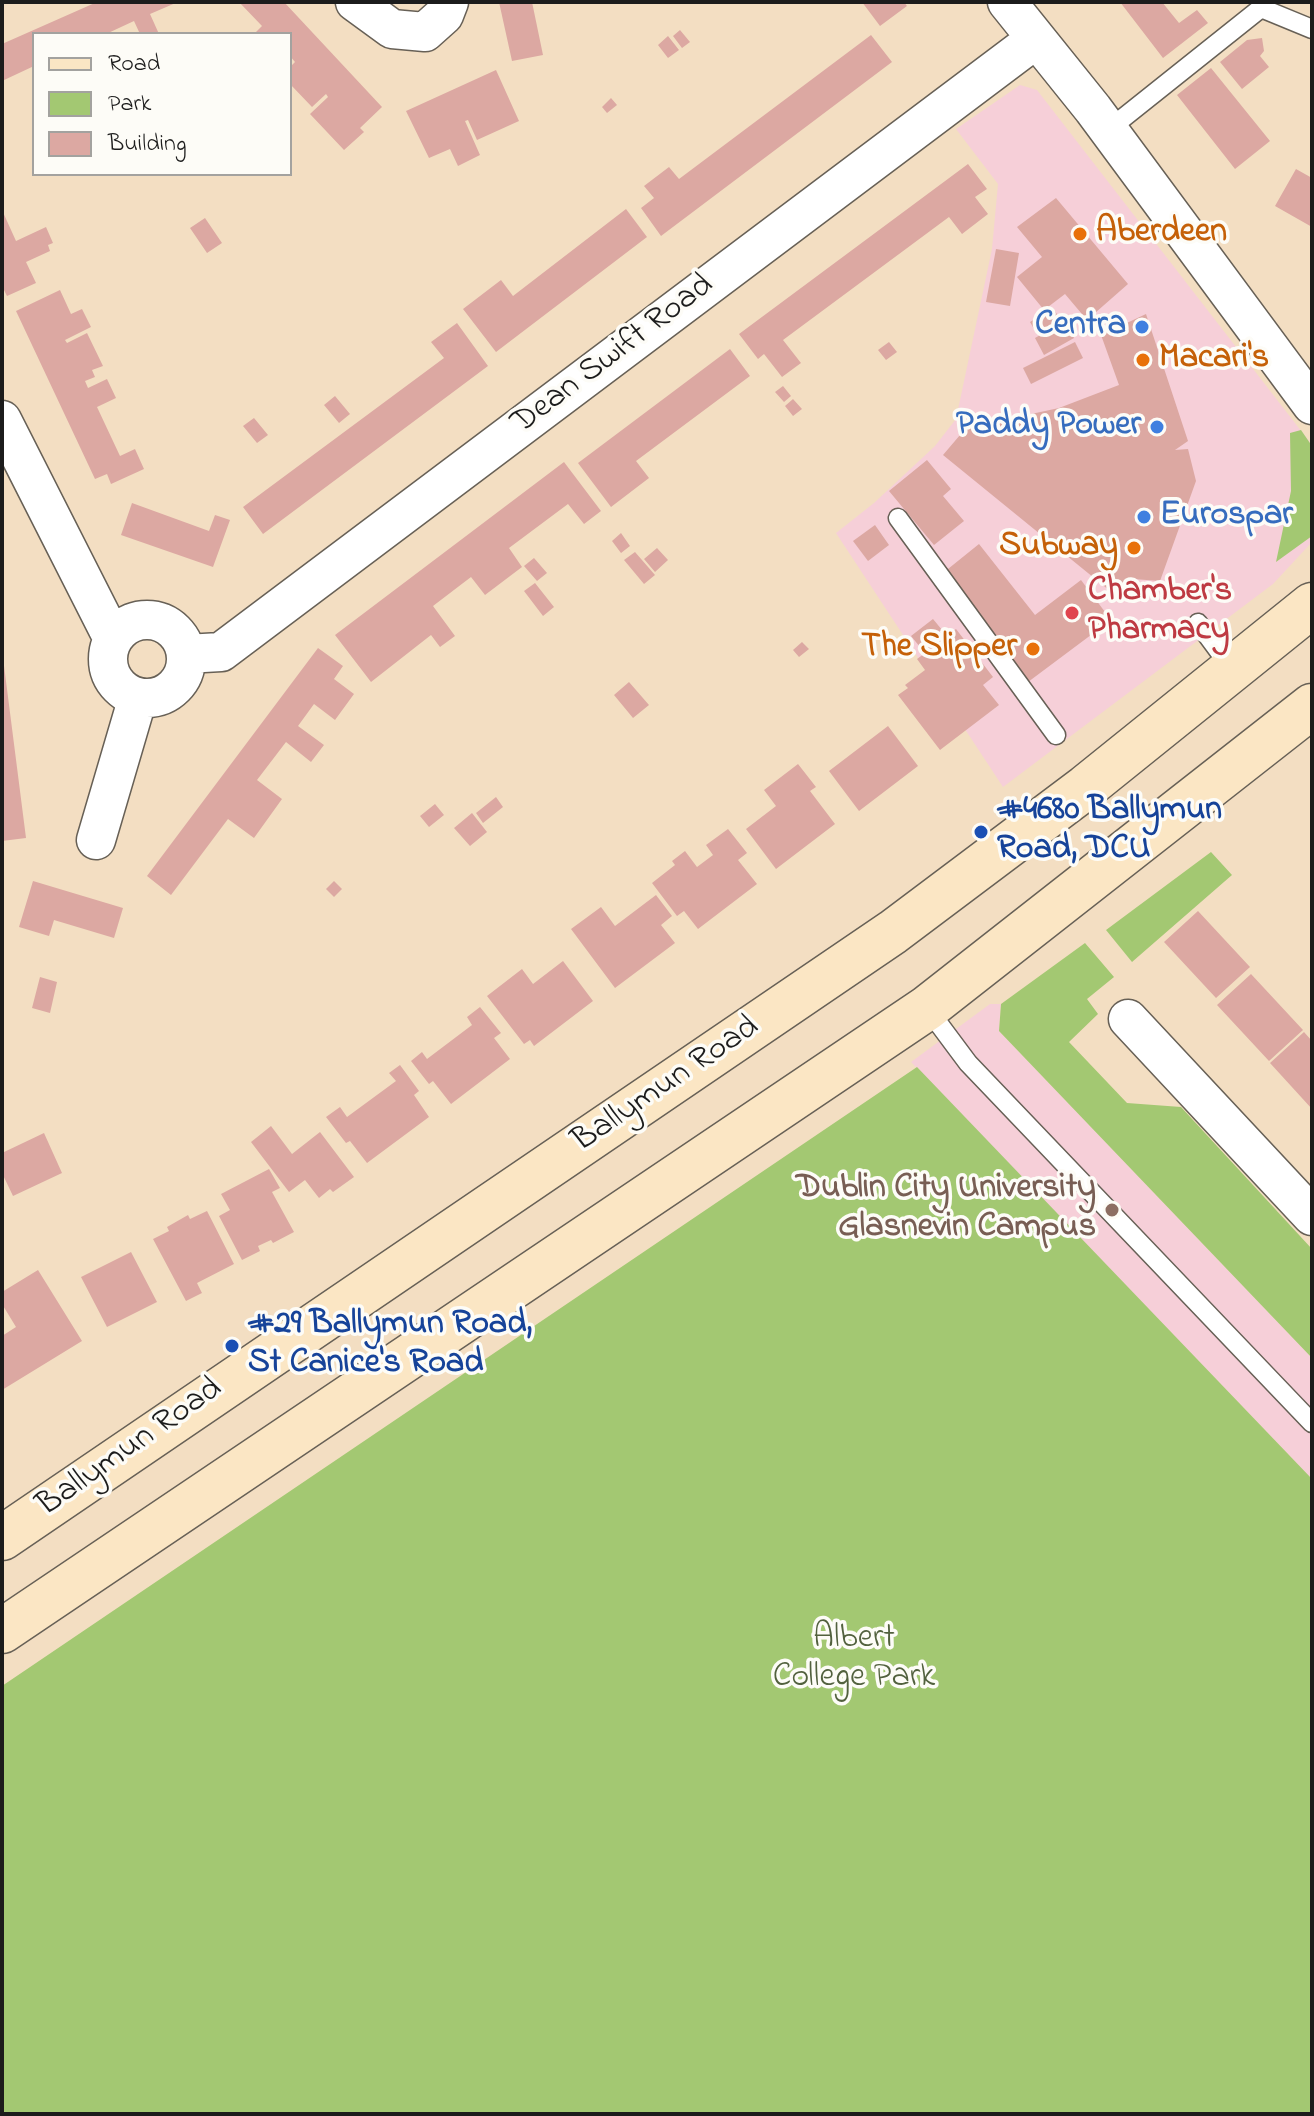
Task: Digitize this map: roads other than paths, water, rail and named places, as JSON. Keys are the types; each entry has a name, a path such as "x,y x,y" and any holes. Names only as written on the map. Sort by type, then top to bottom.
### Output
{"main road":[{"name":"Ballymun Road","path":"2,1538 893,932 1086,787 1312,605"},
{"path":"2,1631 927,1008 1312,706"}],"street":[{"path":"355,2 392,29 425,32 444,15 449,2"},
{"path":"1007,2 1108,130 1312,405"},
{"name":"Dean Swift Road","path":"186,654 221,652 1036,39"},
{"path":"2,420 113,639"},
{"path":"149,619 164,623 177,632 185,646 187,661 182,678 174,689 161,697 145,699 128,694 109,672 107,657 113,639 133,622 149,619"},
{"path":"96,840 138,697"},
{"path":"1128,1019 1312,1216"}],"lane":[{"path":"1108,130 1261,8 1312,29"},
{"path":"898,518 1056,735"},
{"path":"1198,623 1233,669"},
{"path":"927,1008 968,1063 1312,1423"}],"place":[{"name":"Aberdeen","path":"1080,234"},
{"name":"Centra","path":"1142,327"},
{"name":"Macari's","path":"1143,360"},
{"name":"Paddy Power","path":"1157,427"},
{"name":"Eurospar","path":"1144,517"},
{"name":"Subway","path":"1134,548"},
{"name":"Chamber's Pharmacy","path":"1072,613"},
{"name":"The Slipper","path":"1033,649"},
{"name":"#4680 Ballymun Road, DCU","path":"981,832"},
{"name":"Dublin City University Glasnevin Campus","path":"1112,1210"},
{"name":"#29 Ballymun Road, St Canice's Road","path":"232,1346"}],"park label":[{"name":"Albert College Park","path":"854,1660"}]}
